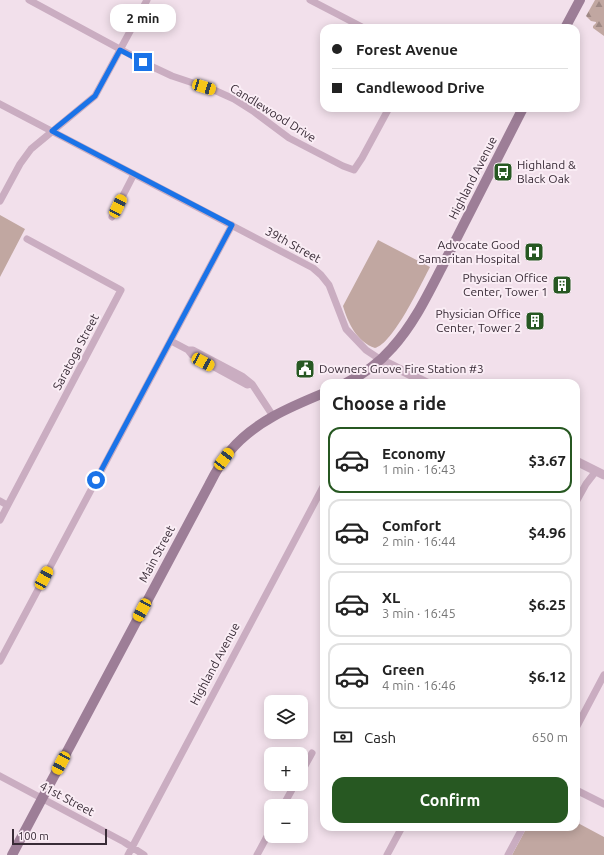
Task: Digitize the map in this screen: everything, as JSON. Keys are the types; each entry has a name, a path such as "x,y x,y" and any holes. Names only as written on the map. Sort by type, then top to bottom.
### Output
{"main road":[{"path":"567,24 580,0"},
{"name":"Highland Avenue","path":"381,360 407,330 418,311 519,112"},
{"path":"353,379 381,360"},
{"name":"Main Street","path":"12,855 218,468 231,450 256,427 286,409 320,395"}],"street":[{"name":"Candlewood Drive","path":"29,0 120,50 172,76 214,90 234,99 253,111 289,138 354,170 387,112"},
{"path":"0,201 26,155 34,146 95,96 147,0"},
{"path":"310,0 356,24"},
{"name":"39th Street","path":"0,104 313,268 321,275 332,292 346,329 366,350 381,360 419,379"},
{"path":"112,217 134,174"},
{"path":"0,661 232,225"},
{"name":"Saratoga Street","path":"0,520 121,290 27,239"},
{"path":"171,341 188,350 193,350 242,376 252,384 273,416"},
{"path":"580,463 600,473 586,484 580,495"},
{"name":"Highland Avenue","path":"128,855 320,493"},
{"path":"0,501 7,505"},
{"path":"580,720 604,675"},
{"path":"308,760 312,753"},
{"name":"41st Street","path":"0,776 132,847 144,855"},
{"path":"580,792 604,804"},
{"path":"387,855 400,831"},
{"path":"508,855 521,831"},
{"path":"257,855 264,842"}],"green space":[{"path":"595,0 604,0 604,36 593,28 596,22 591,21 586,16"},
{"path":"0,215 25,229 0,277"},
{"path":"378,240 430,267 398,325 382,344 375,348 358,337 343,306"},
{"path":"580,824 604,837 604,855 512,855 525,831 580,831"}],"place":[{"name":"Highland & Black Oak","path":"503,172"},
{"name":"Advocate Good Samaritan Hospital","path":"534,252"},
{"name":"Physician Office Center, Tower 1","path":"562,285"},
{"name":"Physician Office Center, Tower 2","path":"535,321"},
{"name":"Downers Grove Fire Station #3","path":"305,369"}],"route":[{"path":"96,480 232,225 52,131 92,100 120,50 143,62"}]}
